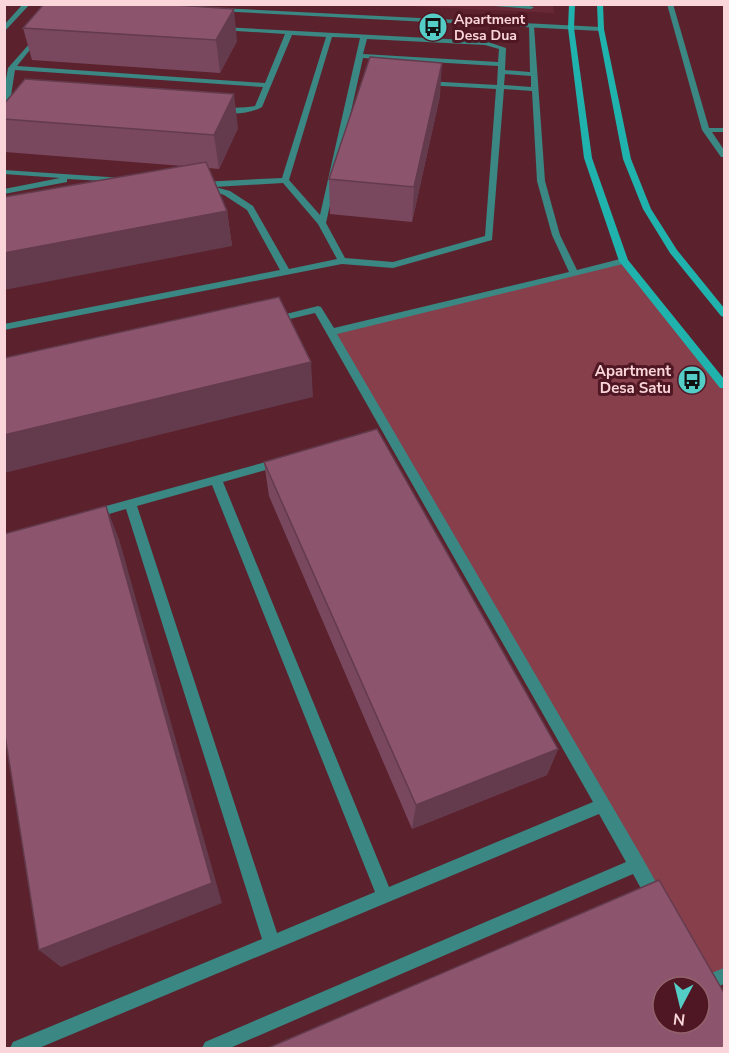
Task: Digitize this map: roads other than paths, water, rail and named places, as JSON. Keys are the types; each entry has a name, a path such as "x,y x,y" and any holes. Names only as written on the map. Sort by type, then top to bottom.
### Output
{"street":[{"path":"4,30 27,4"},
{"path":"473,4 531,6 541,181 556,235 574,273"},
{"path":"572,4 571,28 588,158 624,261 724,385"},
{"path":"600,4 601,29 627,159 647,208 673,251 724,314"},
{"path":"670,4 706,130 724,155"},
{"path":"207,10 601,29"},
{"path":"4,327 342,261 393,265 489,238 503,48 485,43 208,28"},
{"path":"4,115 12,68 44,29"},
{"path":"214,109 242,111 258,107 289,33"},
{"path":"285,180 330,34"},
{"path":"322,223 364,36"},
{"path":"360,56 502,68 534,74"},
{"path":"12,68 267,85"},
{"path":"355,79 367,80"},
{"path":"412,82 535,89"},
{"path":"7,97 18,97"},
{"path":"706,130 724,130"},
{"path":"4,172 134,181"},
{"path":"4,192 80,177"},
{"path":"188,186 285,180"},
{"path":"285,180 322,223 342,261"},
{"path":"200,185 227,193 250,208 286,272"},
{"path":"331,332 624,261"},
{"path":"260,324 318,309 383,433 665,915"},
{"path":"84,516 297,457"},
{"path":"216,480 385,897"},
{"path":"130,504 272,944"},
{"path":"19,1048 602,806"},
{"path":"211,1048 637,865"},
{"path":"715,1001 702,979 724,976"}],"place":[{"name":"Apartment Desa Dua","path":"433,27"},
{"name":"Apartment Desa Satu","path":"692,380"}]}
